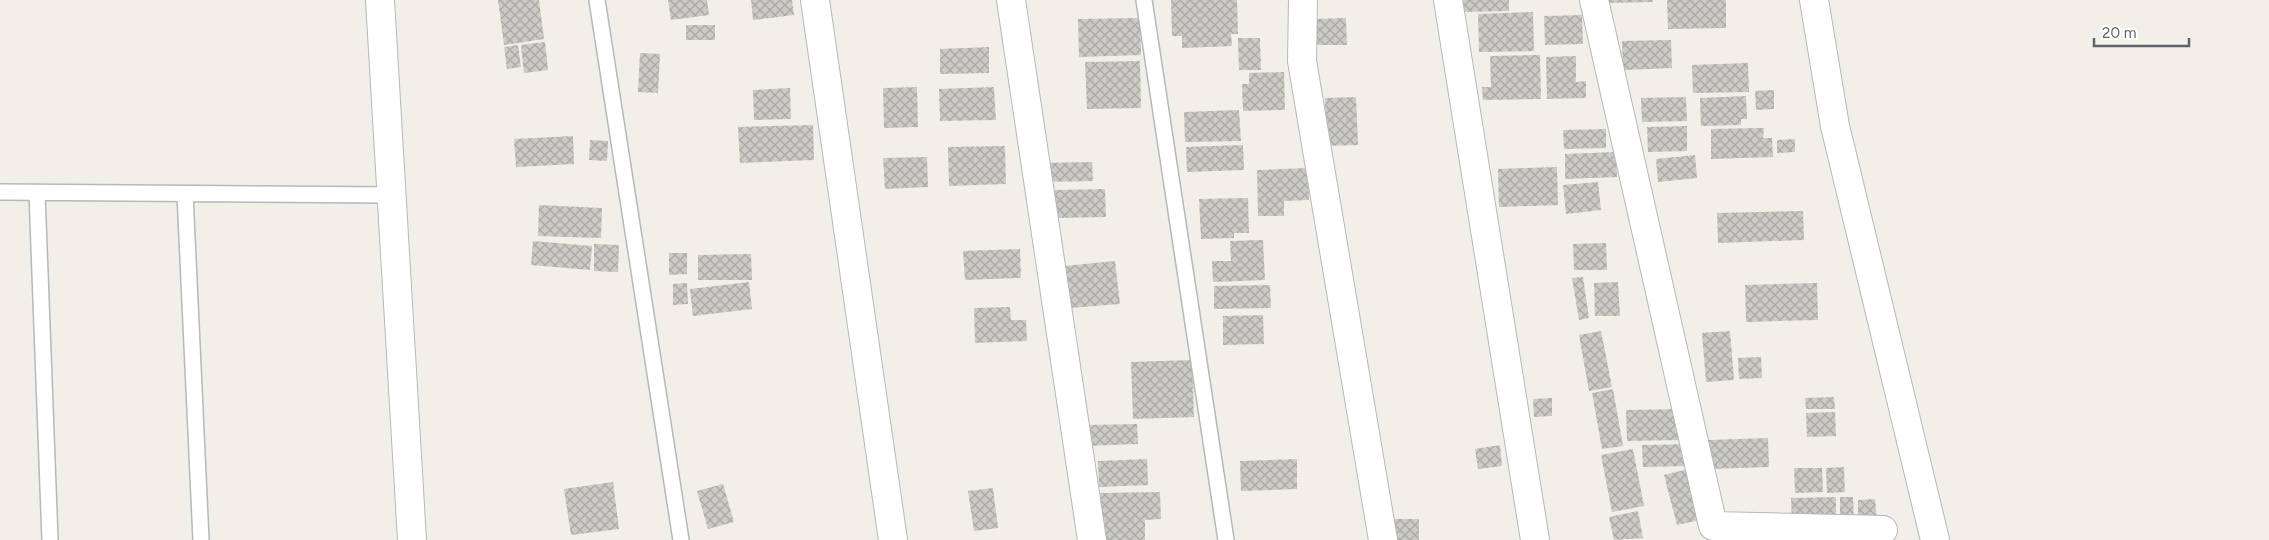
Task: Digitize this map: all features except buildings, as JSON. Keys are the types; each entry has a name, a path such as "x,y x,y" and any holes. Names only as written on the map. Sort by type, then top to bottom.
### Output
{"street":[{"path":"380,0 412,540"},
{"path":"815,0 893,540"},
{"path":"1011,0 1092,540"},
{"path":"1303,0 1302,61 1383,540"},
{"path":"1448,0 1535,540"},
{"path":"1594,0 1707,533 1883,530"},
{"path":"1814,0 1835,126 1934,540"}],"lane":[{"path":"597,0 681,540"},
{"path":"1144,0 1226,540"},
{"path":"0,192 392,195"},
{"path":"37,193 50,540"},
{"path":"185,194 201,540"}]}
